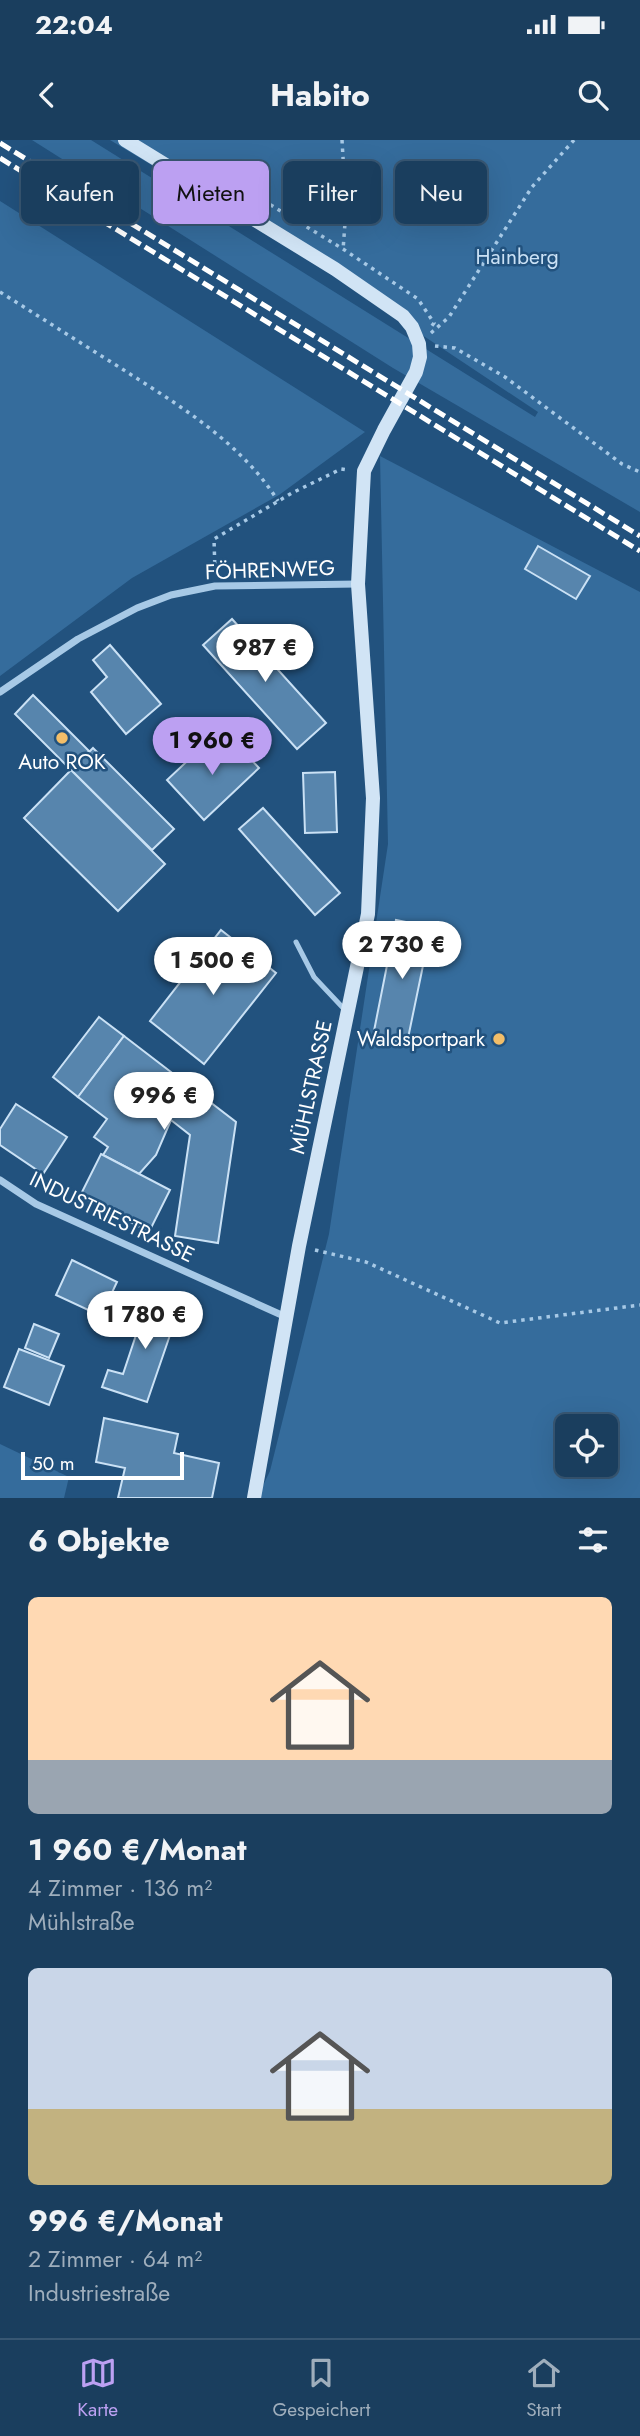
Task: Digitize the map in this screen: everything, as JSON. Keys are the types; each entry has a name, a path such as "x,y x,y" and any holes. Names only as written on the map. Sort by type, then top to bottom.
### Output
{"street":[{"path":"125,140 335,269 403,316 412,327 419,344 420,357 416,372 364,471"},
{"name":"MÜHLSTRASSE","path":"254,1498 299,1246 368,914 373,798 358,584 364,471"},
{"name":"FÖHRENWEG","path":"0,692 78,639 137,608 171,594 215,586 358,584"},
{"name":"INDUSTRIESTRASSE","path":"0,1180 36,1204 286,1317"}],"lane":[{"path":"296,942 314,977 348,1012"}],"path":[{"path":"335,269 344,249 346,210 342,140"},
{"path":"419,344 449,317 532,187 574,140"},
{"path":"196,160 344,249"},
{"path":"0,292 176,403 238,452 278,501"},
{"path":"419,344 455,348 505,377 622,464 640,472"},
{"path":"215,586 214,539 278,501 341,469 364,471"},
{"path":"299,1246 366,1262 500,1323 640,1305"}],"green space":[{"name":"Hainberg","path":"32,140 91,140 125,161 65,161"},
{"name":"Hainberg","path":"110,140 640,140 640,512 393,368 165,224 226,224 535,417 538,412 314,263 249,224 269,224 269,161 153,161 153,166"},
{"name":"Hainberg","path":"139,170 153,179 153,216 139,208"},
{"path":"0,201 21,214 21,224 36,224 365,432 279,495 132,578 0,676"},
{"name":"Waldsportpark","path":"380,456 640,592 640,1498 257,1498 270,1471 329,1234 388,844"},
{"path":"0,1444 69,1477 64,1498 0,1498"}],"building":[{"path":"538,546 590,576 576,599 525,569"},
{"path":"232,619 326,723 297,749 203,645"},
{"path":"110,645 161,704 126,734 91,692 107,677 93,660"},
{"path":"33,695 89,751 71,770 15,714"},
{"path":"234,741 259,768 204,820 167,780 198,751 201,754 212,743 221,753"},
{"path":"93,748 174,829 152,850 71,770"},
{"path":"71,770 165,864 118,911 24,818"},
{"path":"335,772 337,832 305,833 303,773"},
{"path":"263,808 340,893 315,915 239,829"},
{"path":"396,920 431,927 407,1043 373,1036"},
{"path":"221,930 276,973 204,1064 150,1021"},
{"path":"99,1017 124,1036 78,1097 53,1077"},
{"path":"124,1036 236,1122 218,1243 175,1236 190,1135 171,1120 156,1155 139,1174 103,1155 108,1147 94,1137 107,1119 78,1097"},
{"path":"16,1104 67,1137 43,1174 0,1145 0,1129"},
{"path":"101,1154 170,1190 149,1232 80,1196"},
{"path":"72,1260 117,1282 101,1316 56,1295"},
{"path":"149,1296 180,1306 147,1402 102,1387 108,1370 123,1374"},
{"path":"34,1324 59,1334 49,1358 25,1348"},
{"path":"19,1349 64,1366 49,1405 4,1387"},
{"path":"104,1418 178,1434 174,1453 219,1463 212,1498 118,1498 125,1468 96,1462"}],"railway":[{"path":"0,143 640,536"},
{"path":"0,158 640,551"}],"place":[{"name":"Auto ROK","path":"62,738"},
{"name":"Waldsportpark","path":"499,1039"}]}
